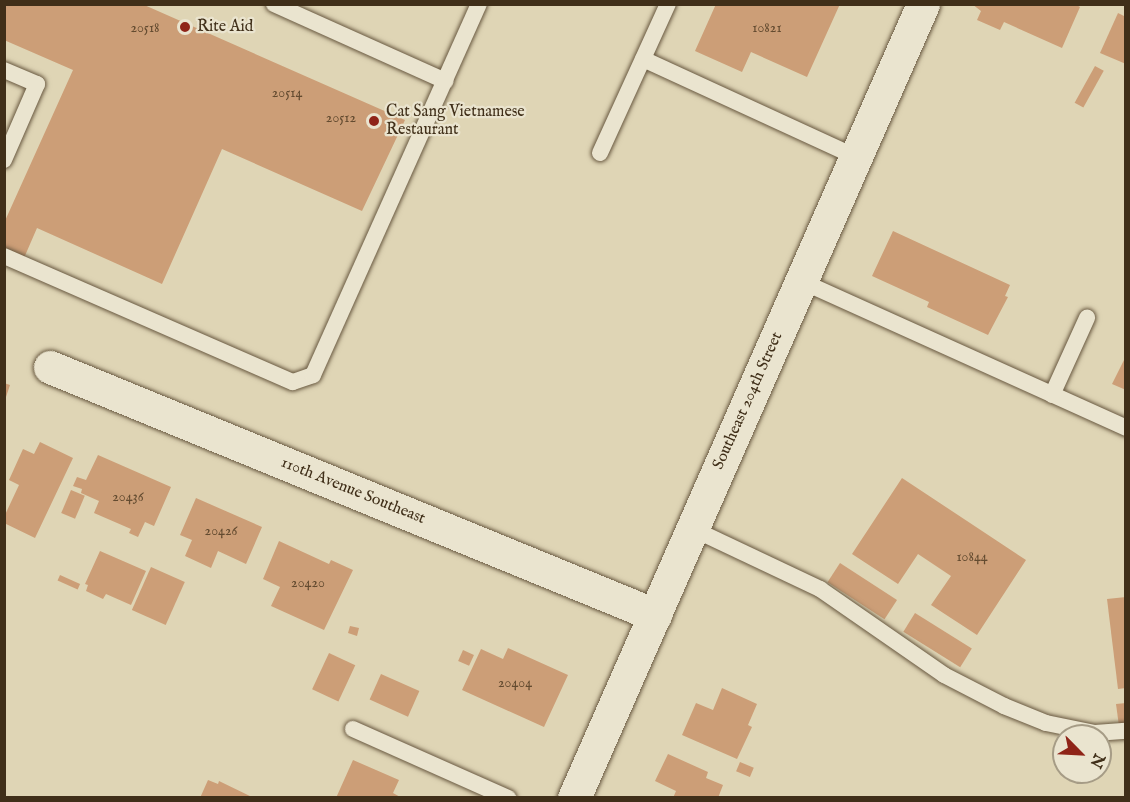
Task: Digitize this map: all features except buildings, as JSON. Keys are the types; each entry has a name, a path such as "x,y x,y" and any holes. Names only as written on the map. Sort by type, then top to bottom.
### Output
{"street":[{"name":"Southeast 204th Street","path":"574,798 923,4"},
{"name":"110th Avenue Southeast","path":"50,367 655,615"}],"lane":[{"path":"274,4 445,81"},
{"path":"4,256 293,382 312,375 479,4"},
{"path":"600,153 668,4"},
{"path":"643,59 856,157"},
{"path":"4,69 37,84 4,160"},
{"path":"801,281 1125,428"},
{"path":"1052,395 1087,318"},
{"path":"692,528 820,588 944,675 1004,706 1046,723 1095,733 1125,731"},
{"path":"353,729 508,798"}],"place":[{"name":"Rite Aid","path":"185,27"},
{"name":"Cat Sang Vietnamese Restaurant","path":"374,121"}]}
